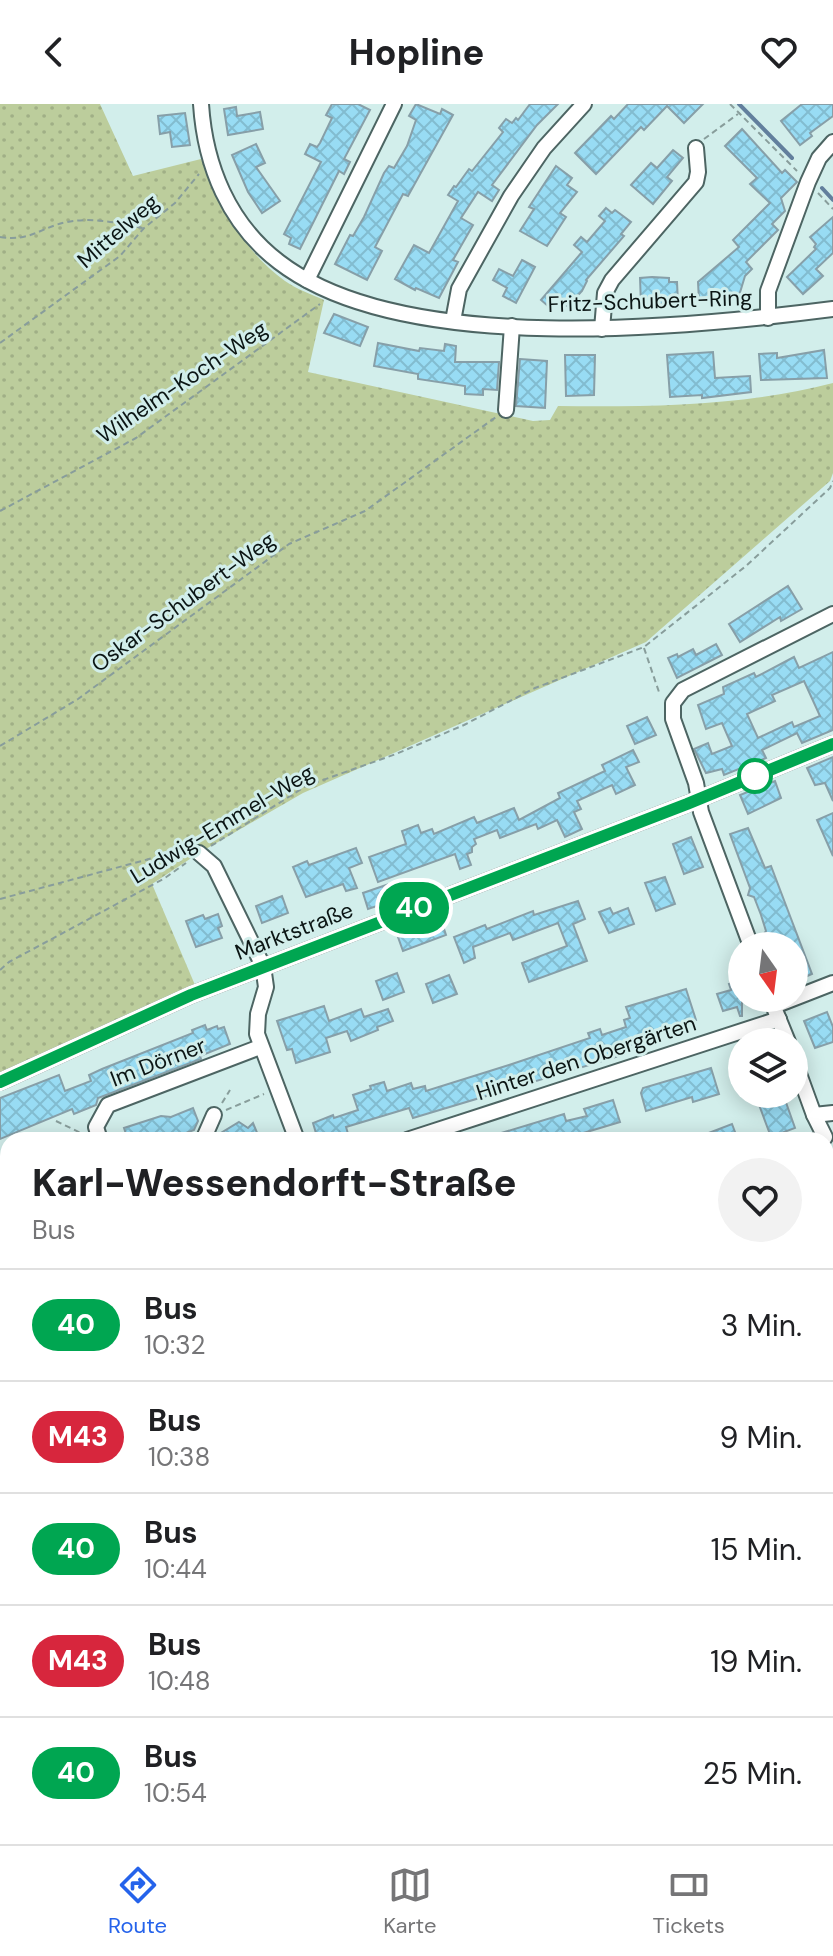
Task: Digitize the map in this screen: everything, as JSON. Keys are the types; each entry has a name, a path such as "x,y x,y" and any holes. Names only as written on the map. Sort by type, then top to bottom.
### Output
{"street":[{"name":"Fritz-Schubert-Ring","path":"201,104 210,161 228,204 245,229 280,263 307,280 378,307 453,321 602,329 768,318 833,309"},
{"path":"307,280 394,104"},
{"path":"453,321 459,289 511,196 544,148 584,104"},
{"path":"768,318 768,291 808,182 819,158 833,142"},
{"path":"602,329 605,293 612,280 696,182 696,148"},
{"path":"506,410 512,326"},
{"path":"746,932 701,812 700,798 673,719 673,703 683,690 833,614"},
{"name":"Marktstraße","path":"0,1082 191,995 833,744"},
{"path":"199,853 214,866 263,966 266,987 257,1028 260,1047 294,1132"},
{"name":"Hinter den Obergärten","path":"808,994 833,983"},
{"name":"Hinter den Obergärten","path":"429,1132 764,1012"},
{"name":"Im Dörner","path":"98,1132 96,1127 108,1105 260,1047"},
{"path":"808,1098 819,1132"},
{"path":"814,1115 833,1113"},
{"path":"207,1132 214,1115"}],"path":[{"path":"730,104 833,209"},
{"path":"696,148 698,143 739,113"},
{"name":"Mittelweg","path":"0,343 120,256 144,228 175,203 210,161"},
{"path":"0,237 14,239 38,234 65,222 100,219 144,228"},
{"name":"Wilhelm-Koch-Weg","path":"0,511 136,438 318,308 329,289"},
{"name":"Oskar-Schubert-Weg","path":"0,746 78,699 289,544 365,511 506,410"},
{"path":"832,489 833,481"},
{"name":"Ludwig-Emmel-Weg","path":"0,970 9,962 165,878 306,786 396,754 464,725 535,688 644,647 746,566 832,489"},
{"path":"644,647 661,698 673,703"},
{"path":"0,899 164,855 199,853"},
{"path":"214,1115 277,1088"},
{"path":"56,1121 75,1132"}],"green space":[{"path":"0,104 100,104 133,176 201,159 234,226 257,256 289,284 324,300 308,372 533,421 550,420 558,406 731,401 833,383 833,473 830,481 646,642 303,793 152,884 195,985 0,1077"}],"building":[{"path":"332,104 358,104 370,110 344,159 350,162 344,174 339,171 300,249 289,244 291,238 284,234 321,162 305,154 310,144 317,147 320,143 332,118 326,115"},
{"path":"416,104 440,114 442,109 453,115 408,196 403,194 375,247 382,251 367,280 335,264 350,235 353,236 364,217 384,173 389,166 394,168 407,146 416,120 409,116"},
{"path":"530,104 558,104 537,125 492,185 499,190 492,201 478,192 461,218 473,225 453,260 458,262 439,298 395,279 414,245 429,253 458,201 448,195 454,186 469,169 472,171 503,132 499,128 506,119 512,123 516,118 518,120"},
{"path":"628,104 703,104 684,123 667,106 644,130 641,127 596,174 575,153 611,116 614,119"},
{"path":"802,104 833,104 833,116 810,133 812,136 800,145 781,121"},
{"path":"236,107 237,116 260,112 263,129 228,135 224,109"},
{"path":"185,113 190,145 172,147 170,132 160,134 158,116"},
{"path":"742,129 782,173 785,170 797,182 781,198 785,211 772,224 778,230 746,262 752,269 745,276 738,299 699,301 698,282 739,247 733,240 770,203 750,184 757,178 725,146"},
{"path":"256,144 265,163 256,167 280,201 262,213 248,192 232,155"},
{"path":"673,150 683,158 667,177 672,181 653,204 631,185 651,163 657,168"},
{"path":"556,166 572,178 567,185 577,192 560,213 566,217 547,246 520,231 534,209 529,207"},
{"path":"606,208 612,213 615,210 631,222 621,234 624,236 568,306 548,306 541,300 582,252 574,245 581,237 587,242 605,221 599,216"},
{"path":"833,217 833,253 816,269 823,276 803,294 787,277 816,249 810,237"},
{"path":"522,260 535,267 516,303 503,296 507,288 493,280 499,269 513,276"},
{"path":"640,278 677,282 678,303 641,305"},
{"path":"334,314 368,327 360,346 324,333"},
{"path":"378,343 419,351 420,348 444,351 445,344 456,346 455,362 499,362 497,390 483,389 483,395 465,394 465,386 418,379 418,374 374,366"},
{"path":"824,350 827,378 761,380 759,354 777,353 777,358"},
{"path":"713,352 715,378 750,376 751,392 702,398 702,395 670,397 667,355"},
{"path":"565,355 595,355 594,395 566,396"},
{"path":"520,359 547,361 545,408 516,406"},
{"path":"788,586 802,609 781,621 780,617 740,642 729,624"},
{"path":"716,644 722,655 677,678 668,658 677,654 678,657 693,649 696,655"},
{"path":"833,652 833,730 802,743 797,733 762,750 766,758 724,775 722,769 706,773 694,749 708,743 712,754 732,746 722,723 706,729 698,705 724,694 723,687 754,673 756,677 794,657 799,668","holes":["804,681 820,716 794,727 792,722 758,738 747,714 775,701 772,695"]},
{"path":"647,717 656,735 635,744 627,726"},
{"path":"633,750 639,762 626,767 635,785 616,794 612,785 577,801 581,809 574,812 582,829 565,837 557,820 538,829 536,824 500,838 497,830 474,839 476,844 467,854 471,865 460,869 455,854 378,882 369,857 406,844 402,831 418,825 421,833 432,829 434,834 474,817 477,823 514,808 519,820 560,798 558,793 605,771 602,765"},
{"path":"833,757 833,801 825,783 815,785 807,768"},
{"path":"775,781 781,798 748,814 740,795"},
{"path":"833,813 833,856 817,820"},
{"path":"748,828 765,868 771,866 796,932 765,932 754,897 748,895 750,888 730,834"},
{"path":"691,837 703,867 684,874 673,844"},
{"path":"356,848 362,863 349,868 357,888 346,891 343,884 306,897 293,867 307,861 309,865"},
{"path":"665,877 675,904 656,911 645,883"},
{"path":"389,884 395,900 368,909 363,893"},
{"path":"282,896 288,913 262,923 256,906"},
{"path":"578,901 585,919 573,924 587,961 529,982 522,963 567,946 558,923 513,940 510,933 473,947 475,958 464,963 454,937 485,925 487,929 533,911 534,915"},
{"path":"610,908 613,914 628,908 634,924 609,933 599,912"},
{"path":"218,914 222,938 196,947 186,921"},
{"path":"441,920 446,935 403,951 398,937"},
{"path":"397,973 404,992 383,1000 376,981"},
{"path":"449,975 457,994 433,1003 426,984"},
{"path":"686,989 696,1020 619,1049 614,1053 616,1057 413,1118 409,1108 346,1127 348,1132 316,1132 313,1123 358,1110 353,1095 371,1089 370,1086 384,1082 387,1091 411,1083 413,1089 425,1086 426,1091 590,1038 588,1033 600,1029 602,1035 626,1027 624,1020 630,1018 626,1007"},
{"path":"728,991 728,1010 723,1011 717,994"},
{"path":"324,1006 329,1021 361,1009 364,1017 388,1009 393,1021 351,1041 347,1031 326,1038 330,1052 296,1063 292,1049 287,1050 277,1021"},
{"path":"827,1012 833,1027 833,1042 815,1048 804,1021"},
{"path":"205,1025 207,1030 224,1027 230,1044 200,1056 201,1059 98,1098 96,1105 74,1114 72,1109 17,1132 0,1132 0,1098 59,1075 65,1091 91,1081 89,1075 193,1033 192,1030"},
{"path":"711,1068 719,1094 693,1102 692,1097 646,1111 641,1093 643,1088"},
{"path":"613,1100 620,1122 587,1132 505,1132 564,1114 566,1121 587,1116 584,1109"},
{"path":"193,1108 198,1121 194,1130 189,1132 125,1132 124,1128 161,1116 171,1117"},
{"path":"760,1108 788,1108 795,1128 769,1132"},
{"path":"239,1122 248,1128 253,1123 257,1132 223,1132"},
{"path":"732,1124 735,1132 711,1132"}],"waterway":[{"path":"739,104 792,158"},
{"path":"822,188 833,200"}],"bus line":[{"name":"40","path":"0,1082 191,995 687,804 833,744"}]}
